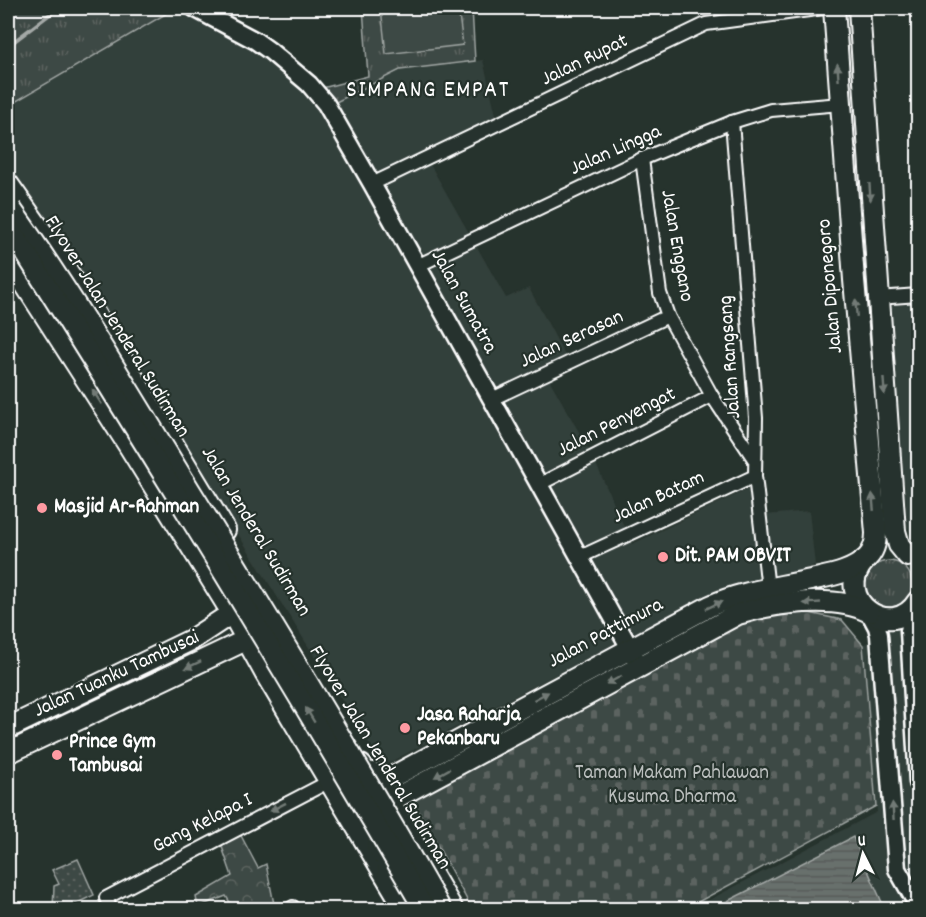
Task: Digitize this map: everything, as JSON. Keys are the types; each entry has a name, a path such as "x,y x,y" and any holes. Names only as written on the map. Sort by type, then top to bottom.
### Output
{"main road":[{"name":"Jalan Diponegoro","path":"834,8 844,160 876,532 873,550 856,574 855,585 856,596 869,612"},
{"path":"859,8 896,531 899,545 915,561"},
{"path":"844,160 868,158"},
{"name":"Jalan Jenderal Sudirman","path":"8,184 93,311 453,909"},
{"name":"Flyover Jalan Jenderal Sudirman","path":"8,204 56,273 269,619 381,803 441,909"},
{"name":"Flyover Jalan Jenderal Sudirman","path":"8,228 135,427 350,780 425,909"},
{"path":"8,258 129,446 232,613 406,909"},
{"path":"129,446 152,468 172,501 179,505 187,504 193,498 194,490 175,458 164,427"},
{"name":"Jalan Pattimura","path":"390,801 635,657 721,601 840,574 876,552 898,551 915,561"},
{"path":"246,640 267,599"},
{"name":"Jalan Pattimura","path":"379,784 635,657 728,618 749,611 795,604 836,602 860,607 878,617 897,617 906,614 918,602"},
{"path":"232,613 282,623"},
{"name":"Jalan Tuanku Tambusai","path":"8,728 191,640 232,613"},
{"name":"Jalan Tuanku Tambusai","path":"8,753 246,640"},
{"path":"379,784 367,774 348,744 335,742 328,748 328,761 388,863 389,881"}],"street":[{"name":"Jalan Sumatra","path":"194,8 256,41 309,84 326,104 635,657"},
{"name":"Jalan Rupat","path":"372,184 706,24 824,8"},
{"name":"Jalan Lingga","path":"417,266 642,159 732,122 771,110 841,104"},
{"name":"Jalan Rangsang","path":"732,122 756,418 755,476 768,589"},
{"name":"Jalan Enggano","path":"642,159 660,293 668,316 712,396 754,459"},
{"path":"878,298 918,295"},
{"name":"Jalan Serasan","path":"492,399 668,316"},
{"name":"Jalan Penyengat","path":"540,484 712,396"},
{"name":"Jalan Batam","path":"580,557 755,476"},
{"path":"918,602 911,619 909,640 918,783"},
{"path":"869,612 878,627 879,635 897,869 918,906"},
{"name":"Gang Kelapa I","path":"111,909 106,898 330,780"}],"shaded area":[{"path":"8,8 192,8 308,85 623,639 383,766 228,518 52,229 22,197 8,178"},
{"path":"483,60 498,123 373,183 328,106 400,70"},
{"path":"427,159 506,298 529,288 568,361 545,372 592,455 632,544 752,487 755,516 809,511 815,565 774,581 724,587 625,638 374,184"},
{"path":"918,300 918,544 908,528 889,309 897,302"},
{"path":"918,611 918,909 690,910 877,812 863,645"},
{"path":"853,837 885,909 712,909"}],"green space":[{"path":"8,8 163,8 169,12 8,106"},
{"path":"363,8 472,8 475,61 400,70 328,106 315,90 368,76"},
{"path":"381,8 458,8 463,45 386,54"},
{"path":"889,561 905,568 912,584 905,600 889,607 873,600 866,584 873,568"},
{"name":"Taman Makam Pahlawan Kusuma Dharma","path":"795,610 842,620 863,645 876,806 685,909 472,909 411,797 726,626"},
{"path":"237,828 258,868 266,864 275,909 234,909 226,896 198,907 196,897 232,876 219,838"},
{"path":"78,859 94,895 71,906 72,909 53,909 54,886 59,884 52,870"}],"waterway":[{"path":"8,46 58,8"}],"place":[{"name":"Masjid Ar-Rahman","path":"42,508"},
{"name":"Dit. PAM OBVIT","path":"663,557"},
{"name":"Jasa Raharja Pekanbaru","path":"405,728"},
{"name":"Prince Gym Tambusai","path":"57,755"}],"district":[{"name":"SIMPANG EMPAT","path":"428,91"}]}
